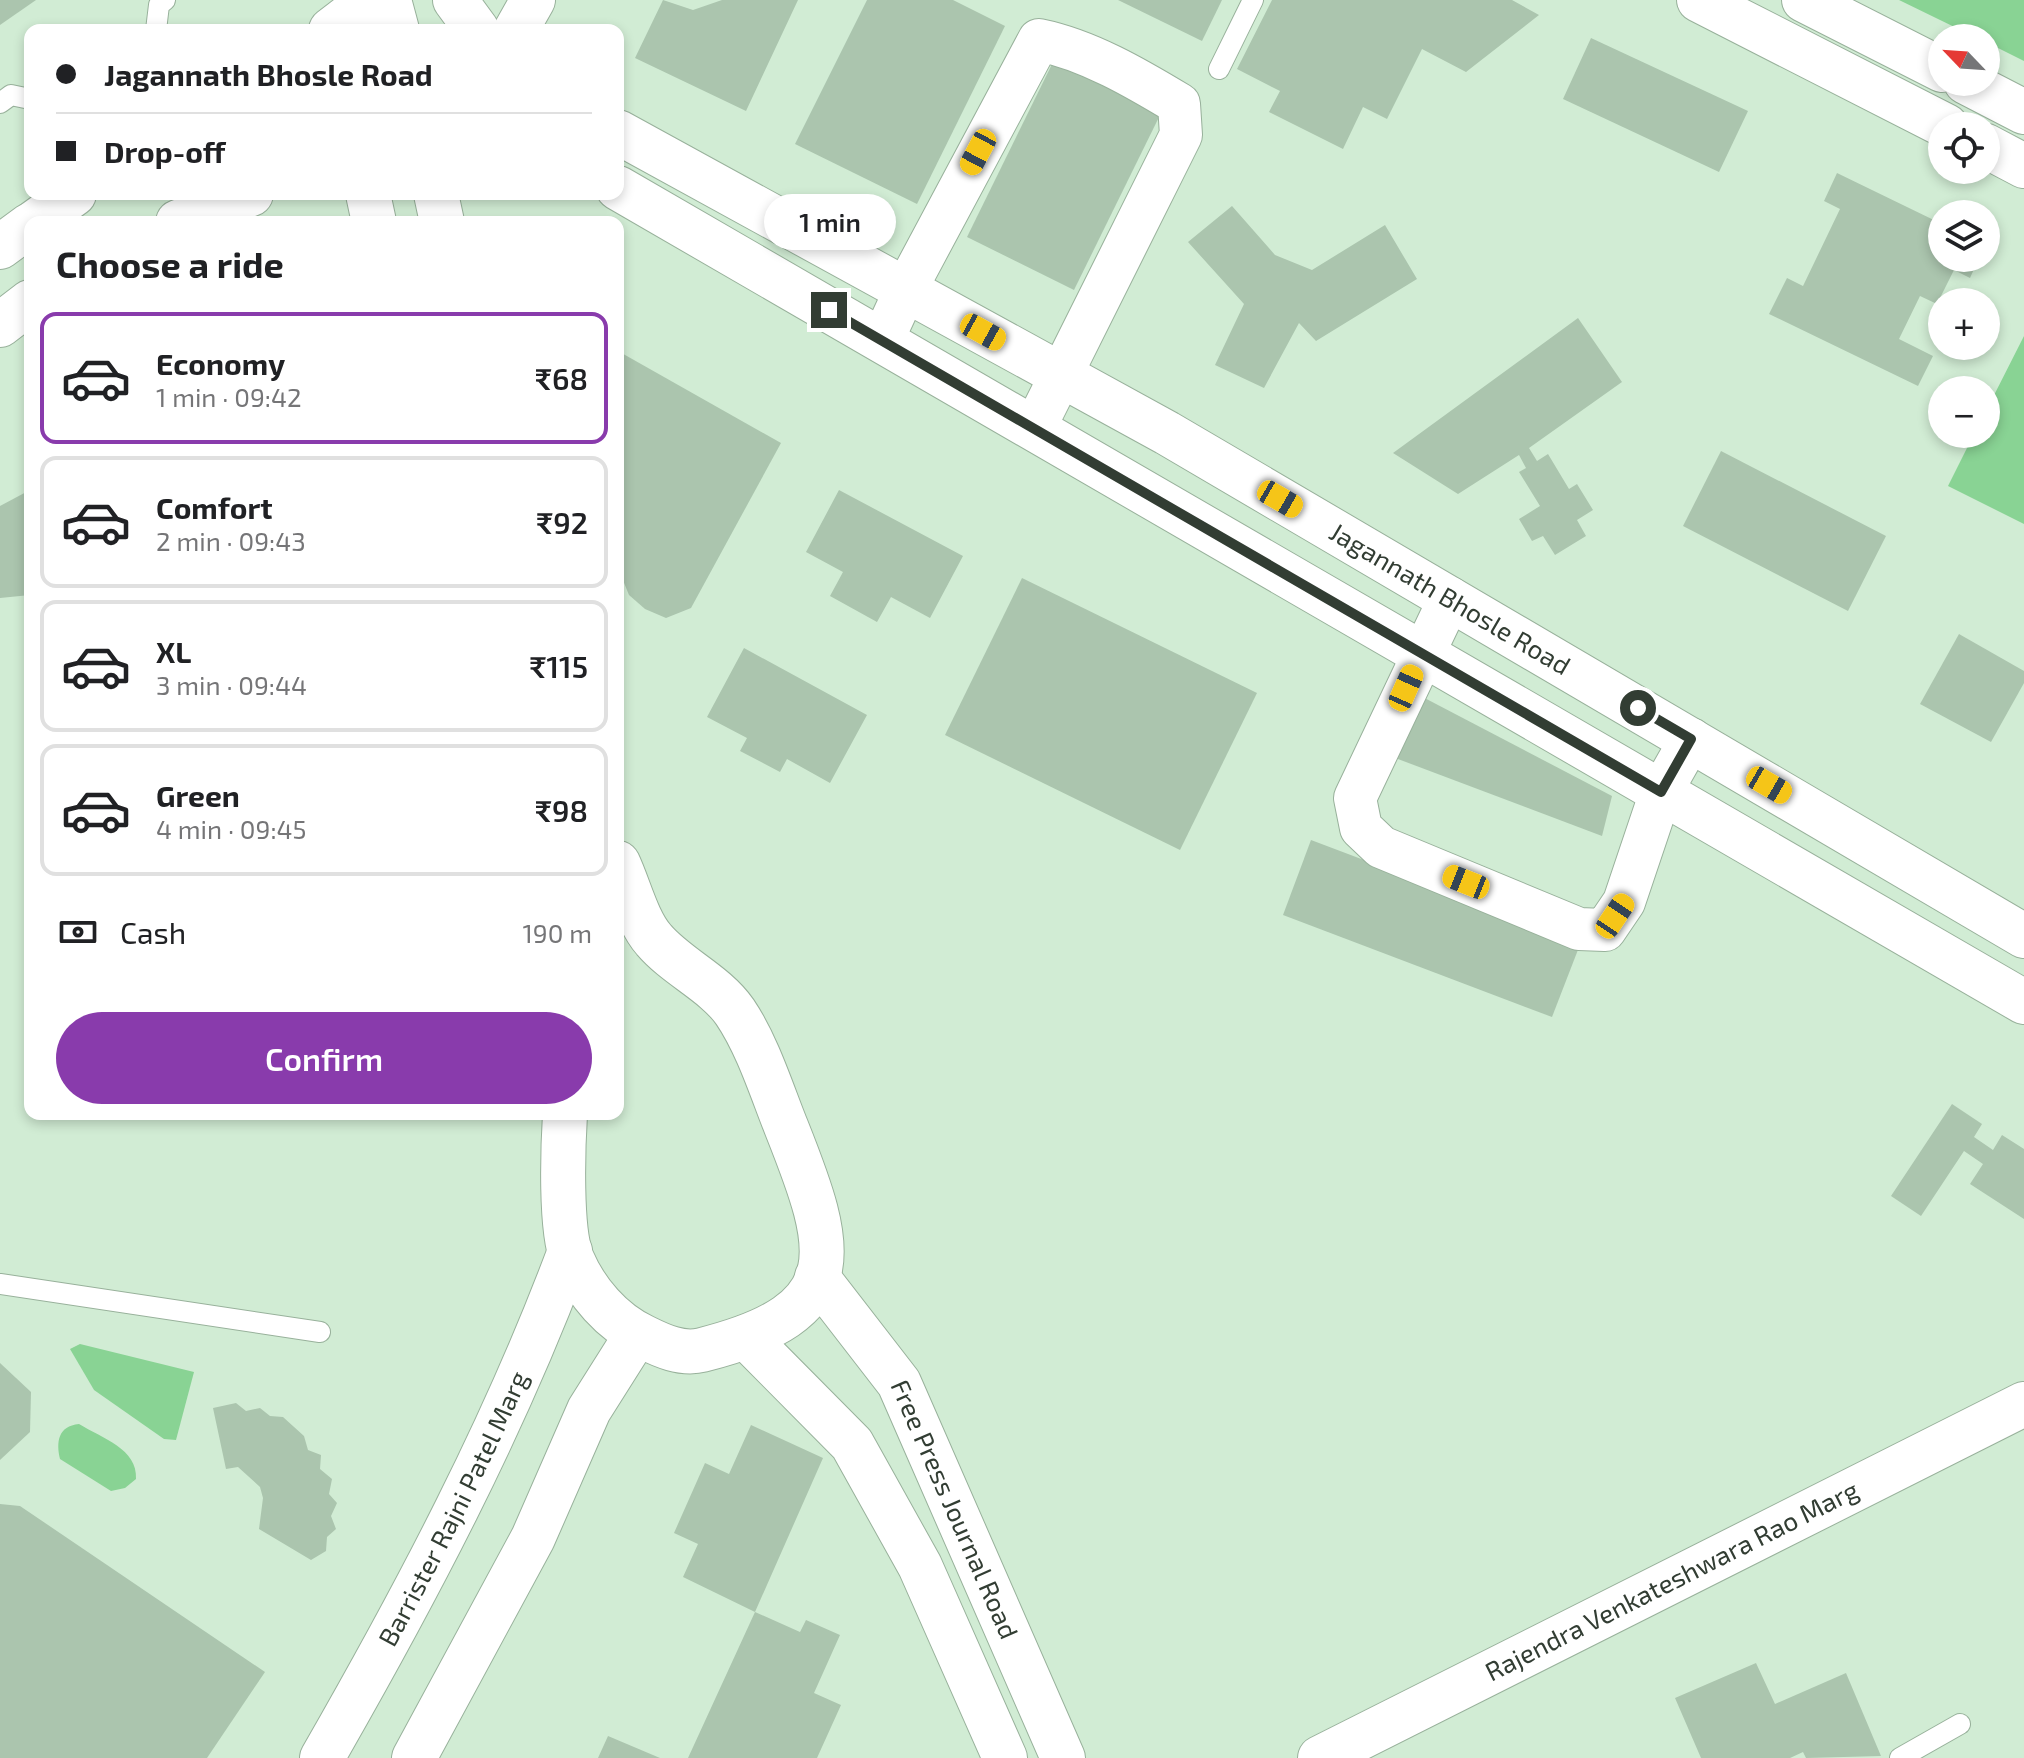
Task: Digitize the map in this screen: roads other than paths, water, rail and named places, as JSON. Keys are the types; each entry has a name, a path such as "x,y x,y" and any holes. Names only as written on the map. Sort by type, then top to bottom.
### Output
{"street":[{"path":"339,24 370,0"},
{"path":"389,0 395,24"},
{"path":"455,0 473,24"},
{"path":"519,24 533,0"},
{"path":"1699,0 1928,117"},
{"path":"1804,0 1928,63"},
{"path":"882,341 906,289 1039,40 1058,44 1140,80 1179,104 1181,135 1034,429"},
{"path":"1993,96 2024,112"},
{"name":"Jagannath Bhosle Road","path":"624,135 1061,374 1450,598 2024,936"},
{"path":"2000,153 2024,166"},
{"path":"624,191 2024,1002"},
{"path":"43,216 66,200"},
{"path":"194,216 235,200"},
{"path":"0,247 24,230"},
{"path":"0,325 24,307"},
{"path":"1450,598 1355,798 1361,828 1381,847 1579,929 1605,930 1624,902 1661,792 1691,739"},
{"path":"565,1120 562,1164 570,1251 606,1314 637,1334 668,1348 697,1351 746,1337 781,1322 803,1304 817,1277 823,1240 813,1194 748,1039 735,1011 635,942 624,891"},
{"name":"Barrister Rajni Patel Marg","path":"322,1758 459,1510 537,1340 570,1251"},
{"name":"Free Press Journal Road","path":"817,1277 899,1383 1063,1758"},
{"path":"414,1758 533,1538 589,1410 637,1334"},
{"name":"Free Press Journal Road","path":"746,1337 852,1444 920,1566 1005,1758"},
{"name":"Rajendra Venkateshwara Rao Marg","path":"1320,1758 2024,1404"}],"lane":[{"path":"157,24 159,5 165,0"},
{"path":"1219,69 1253,0"},
{"path":"0,103 11,95 24,98"},
{"path":"0,1284 320,1332"},
{"path":"1900,1758 1960,1724"}]}
